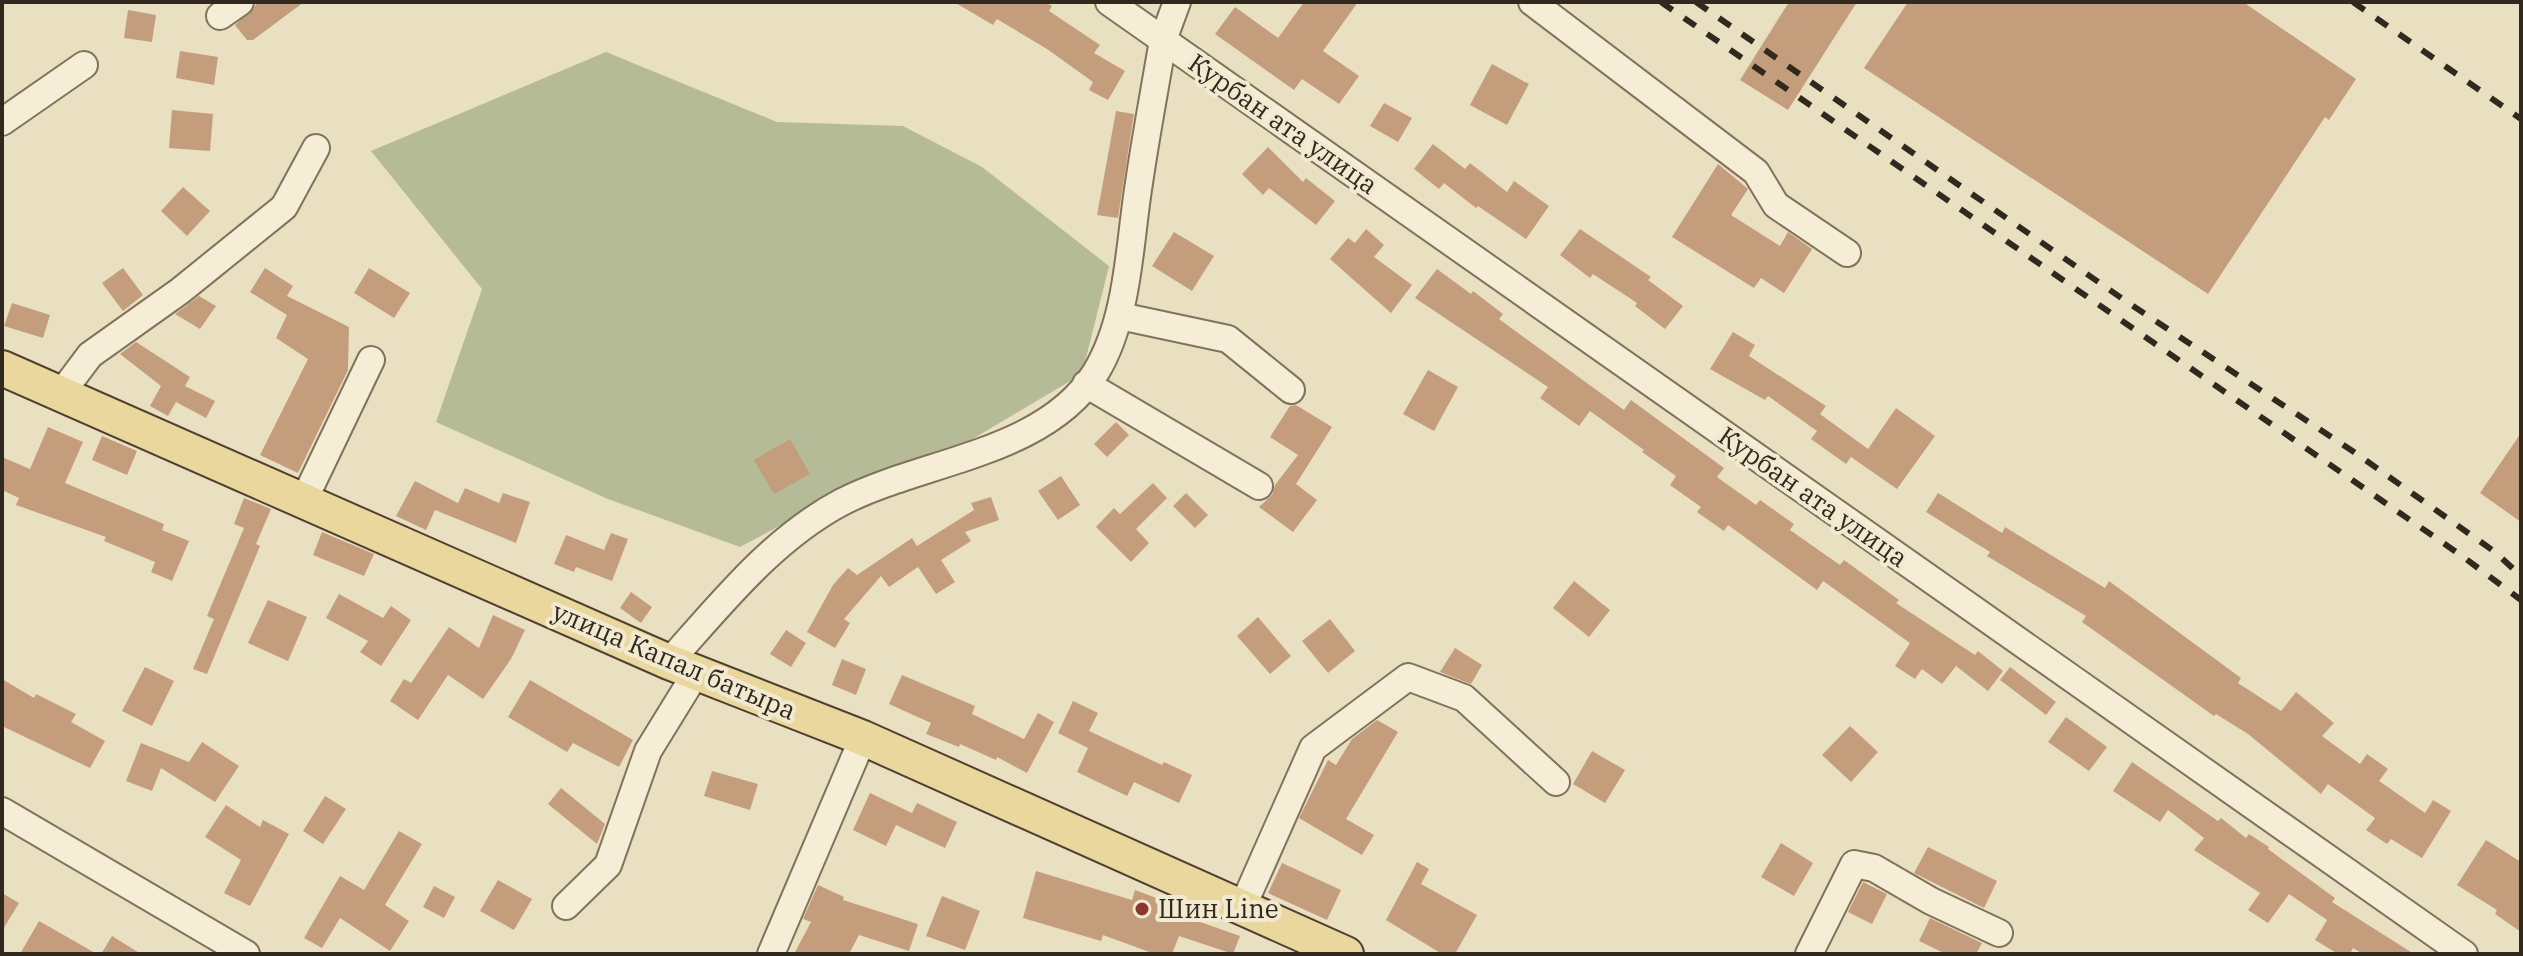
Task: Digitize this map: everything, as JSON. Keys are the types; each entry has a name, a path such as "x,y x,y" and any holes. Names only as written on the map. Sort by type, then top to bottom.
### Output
{"main road":[{"name":"улица Капал батыра","path":"2,368 683,667 863,738 1346,954"}],"street":[{"name":"Курбан ата улица","path":"1109,2 2464,954"},
{"path":"566,906 608,865 648,751 683,667 754,565 841,503 924,468 1009,443 1067,408 1096,371 1120,316 1163,40 1177,2"},
{"path":"1532,2 1756,172 1776,205 1847,253"},
{"path":"2,122 84,65"},
{"path":"60,395 90,355 180,291 284,207 316,148"},
{"path":"1120,316 1228,339 1291,390"},
{"path":"303,502 371,360"},
{"path":"1086,384 1259,486"},
{"path":"1242,908 1313,748 1408,677 1464,698 1556,782"},
{"path":"771,954 863,738"},
{"path":"2,811 246,954"},
{"path":"1809,954 1854,864 1874,868 1931,901 1999,933"}],"green space":[{"path":"606,52 777,122 903,126 982,167 1109,266 1082,374 959,447 817,506 740,547 608,499 436,422 482,289 371,151"}],"building":[{"path":"259,2 304,2 253,40 247,40 235,25"},
{"path":"954,2 1045,2 1052,6 1049,11 1100,45 1094,53 1125,71 1108,100 1089,90 1093,82 1047,49 997,19 993,25"},
{"path":"1304,2 1358,2 1323,51 1359,76 1339,104 1302,79 1294,90 1215,34 1235,7 1278,38"},
{"path":"1789,2 1857,2 1788,110 1740,80"},
{"path":"1908,2 2243,2 2356,79 2329,120 2325,117 2208,294 1864,68"},
{"path":"128,10 156,15 152,42 124,38"},
{"path":"180,51 218,57 214,85 176,78"},
{"path":"1492,64 1529,84 1507,125 1470,105"},
{"path":"1384,103 1412,118 1398,142 1370,126"},
{"path":"172,110 213,114 210,151 169,148"},
{"path":"1116,111 1134,114 1118,218 1097,215"},
{"path":"1433,144 1465,169 1470,163 1507,192 1514,181 1549,206 1526,239 1478,206 1476,208 1444,183 1439,189 1414,169"},
{"path":"1268,147 1303,182 1306,178 1335,201 1316,225 1269,188 1263,195 1242,174"},
{"path":"1718,164 1748,189 1731,215 1780,246 1788,232 1812,249 1784,293 1761,278 1754,288 1672,237"},
{"path":"183,187 210,211 187,236 161,211"},
{"path":"1366,229 1384,245 1374,257 1412,285 1391,313 1330,259 1348,238 1355,243"},
{"path":"1580,229 1651,277 1648,280 1683,306 1665,329 1635,306 1637,303 1593,274 1590,278 1560,255"},
{"path":"1174,232 1214,256 1192,291 1152,266"},
{"path":"123,268 143,295 123,311 102,283"},
{"path":"265,268 293,286 287,296 349,327 348,370 298,473 260,455 308,359 276,338 287,315 250,292"},
{"path":"369,268 410,293 394,318 354,293"},
{"path":"1437,269 1471,294 1473,291 1503,314 1499,319 1624,410 1631,400 1724,468 1717,477 1756,505 1760,500 1794,524 1790,530 1840,565 1844,560 1899,600 1896,603 1975,655 1978,651 2003,671 1988,691 1956,666 1942,684 1922,669 1915,679 1895,666 1910,643 1823,581 1817,590 1728,525 1724,531 1697,512 1701,507 1670,485 1676,476 1642,452 1644,450 1590,411 1579,426 1540,398 1548,387 1415,298"},
{"path":"199,296 216,306 200,329 175,314"},
{"path":"12,303 50,315 43,338 4,326"},
{"path":"1733,332 1755,345 1749,356 1826,406 1820,414 1868,449 1896,408 1935,436 1897,489 1851,457 1846,464 1811,439 1817,431 1768,396 1765,400 1710,369"},
{"path":"136,342 190,377 185,386 215,401 206,418 176,402 168,416 150,406 161,386 120,354"},
{"path":"1428,370 1458,387 1434,431 1403,414"},
{"path":"1296,405 1332,427 1296,484 1317,500 1293,532 1259,507 1272,495 1275,485 1298,455 1270,437 1290,406"},
{"path":"1116,422 1129,435 1107,457 1094,444"},
{"path":"48,427 83,442 65,483 164,524 162,530 189,541 172,581 151,572 155,562 104,541 106,537 16,505 19,498 2,490 2,457 30,469"},
{"path":"2521,433 2521,522 2480,493"},
{"path":"102,436 137,451 127,475 92,460"},
{"path":"790,439 810,474 774,494 754,460"},
{"path":"1061,476 1080,505 1058,520 1038,491"},
{"path":"415,481 458,503 465,488 499,503 503,493 530,502 516,543 435,510 426,530 396,516"},
{"path":"1153,483 1167,498 1136,529 1149,543 1131,562 1096,527 1114,508 1120,514"},
{"path":"1186,493 1208,515 1195,528 1173,506"},
{"path":"1938,493 2002,533 2005,527 2105,588 2109,581 2241,678 2238,683 2281,711 2296,692 2334,723 2322,736 2360,764 2367,754 2388,769 2379,781 2425,813 2433,800 2451,811 2422,858 2391,839 2387,844 2366,830 2375,818 2328,784 2321,794 2248,734 2216,714 2214,716 2082,622 2086,616 1987,556 1990,552 1926,512"},
{"path":"991,497 999,520 965,532 971,541 941,560 955,582 936,594 918,567 889,587 881,576 844,619 850,623 835,648 807,632 833,585 848,568 857,575 912,538 917,546 974,510 971,503"},
{"path":"244,498 271,509 256,544 260,546 207,674 193,669 214,619 207,616 244,528 234,524"},
{"path":"322,532 374,554 364,576 313,555"},
{"path":"611,533 628,539 612,581 576,567 574,572 554,564 566,535 604,550"},
{"path":"1574,581 1610,610 1589,637 1553,608"},
{"path":"631,592 652,607 641,623 620,608"},
{"path":"339,594 383,618 391,606 411,620 381,666 360,652 368,641 326,618"},
{"path":"268,600 307,617 288,661 248,643"},
{"path":"493,615 525,630 511,659 483,699 448,675 418,720 390,701 404,679 411,683 449,627 479,648"},
{"path":"1258,617 1291,656 1270,674 1237,636"},
{"path":"1330,619 1355,651 1328,673 1302,641"},
{"path":"786,630 806,643 791,667 770,654"},
{"path":"1455,648 1482,665 1471,684 1440,672"},
{"path":"842,659 866,669 856,695 832,685"},
{"path":"145,667 174,681 152,726 122,711"},
{"path":"2010,667 2056,702 2046,715 2000,680"},
{"path":"902,675 975,706 972,714 1024,739 1038,713 1054,722 1027,773 997,757 996,760 960,744 959,747 926,734 931,723 889,704"},
{"path":"2,679 34,698 36,694 76,714 71,722 105,741 90,768 2,726"},
{"path":"530,680 633,740 619,767 573,743 567,752 508,717"},
{"path":"1073,701 1098,713 1089,731 1162,765 1164,762 1192,775 1179,803 1134,782 1127,796 1077,772 1088,748 1058,733"},
{"path":"2066,717 2107,747 2089,771 2048,742"},
{"path":"1377,720 1398,732 1346,819 1374,835 1362,855 1299,818 1328,760 1336,765 1352,739"},
{"path":"1850,726 1878,752 1851,782 1822,755"},
{"path":"202,742 239,766 215,802 161,768 152,791 126,781 141,743 189,762"},
{"path":"1592,751 1625,770 1605,803 1573,784"},
{"path":"2132,762 2218,821 2221,818 2246,838 2249,834 2269,847 2335,898 2332,902 2414,954 2363,954 2353,948 2350,954 2338,954 2315,940 2327,920 2289,894 2268,923 2248,910 2260,893 2194,850 2204,838 2168,810 2160,822 2113,791"},
{"path":"712,771 758,784 750,810 704,796"},
{"path":"561,788 605,824 597,844 548,804"},
{"path":"870,793 912,813 917,803 957,822 945,848 896,825 886,846 853,830"},
{"path":"325,796 346,809 323,844 303,831"},
{"path":"226,805 260,827 263,820 289,834 250,906 224,893 241,860 205,837"},
{"path":"399,831 422,844 385,905 409,921 390,951 340,918 322,948 304,938 340,876 364,890"},
{"path":"2486,840 2521,862 2521,932 2495,914 2497,910 2457,885"},
{"path":"1781,843 1813,863 1794,896 1761,877"},
{"path":"1928,847 1997,881 1984,908 1914,873"},
{"path":"1417,862 1429,869 1421,884 1477,915 1455,954 1442,954 1386,920"},
{"path":"1282,863 1341,890 1327,920 1268,893"},
{"path":"1036,871 1132,900 1135,890 1189,910 1186,917 1240,936 1233,954 1179,936 1172,954 1155,954 1103,935 1101,941 1023,918"},
{"path":"498,880 532,899 514,930 480,911"},
{"path":"1863,882 1887,894 1872,924 1848,912"},
{"path":"818,885 844,897 843,900 918,924 909,951 859,935 849,954 794,954 811,922 803,919"},
{"path":"434,886 455,897 444,918 423,907"},
{"path":"2,893 19,903 2,931"},
{"path":"942,896 980,911 965,950 926,936"},
{"path":"1930,918 1982,943 1976,954 1946,954 1919,941"},
{"path":"39,921 97,954 20,954"},
{"path":"112,936 141,954 101,954"}],"railway":[{"path":"1661,2 2462,556 2521,600"},
{"path":"1696,2 2130,304 2354,452 2495,552 2521,576"},
{"path":"2353,2 2521,119"}],"place":[{"name":"Шин Line","path":"1142,909"}]}
